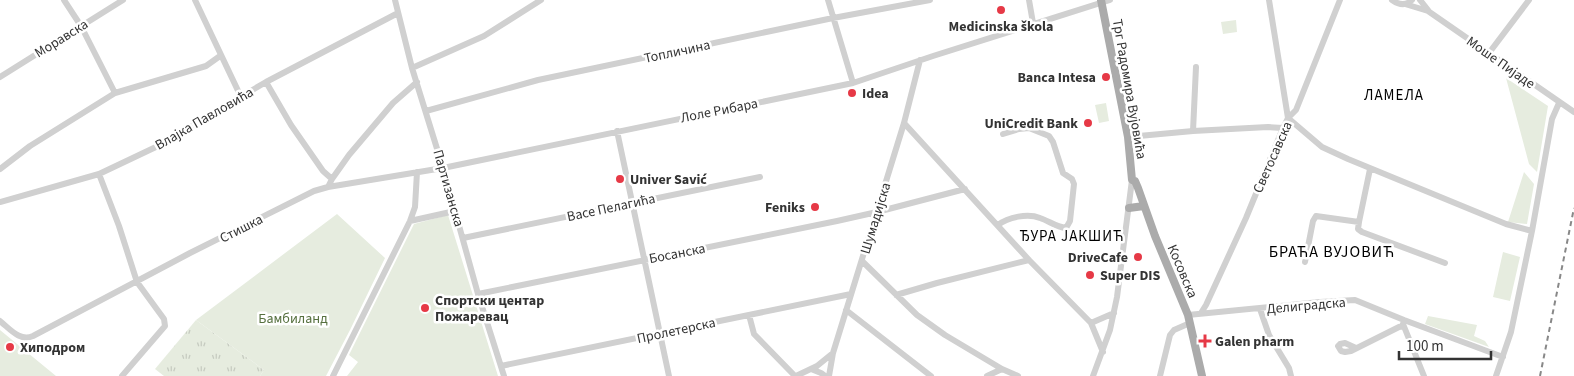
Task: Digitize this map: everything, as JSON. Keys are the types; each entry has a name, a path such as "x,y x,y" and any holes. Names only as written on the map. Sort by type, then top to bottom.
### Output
{"main road":[{"name":"Трг Радомира Вујовића","path":"1104,1 1128,137 1132,180"},
{"name":"Косовска","path":"1132,180 1136,183 1155,236 1189,319 1202,376"},
{"path":"1129,208 1144,206"}],"street":[{"path":"64,0 81,26 115,93"},
{"name":"Моравска","path":"0,76 123,0"},
{"path":"195,0 241,97"},
{"name":"Партизанска","path":"395,0 412,68 504,376"},
{"path":"412,68 484,36 541,0"},
{"path":"828,0 853,83"},
{"name":"Топличина","path":"426,111 538,80 833,18 930,0"},
{"path":"1029,0 1033,23"},
{"path":"1269,0 1288,118 1322,147 1370,169 1506,224 1532,230"},
{"name":"Светосавска","path":"1201,313 1246,218 1283,128 1288,118 1296,110 1340,0"},
{"name":"Моше Пијаде","path":"1386,0 1428,11 1574,112"},
{"path":"1405,4 1412,0"},
{"name":"Моше Пијаде","path":"1420,0 1428,11"},
{"path":"1489,53 1529,0"},
{"name":"Лоле Рибара","path":"328,187 443,168 853,83 1104,1"},
{"name":"Влајка Павловића","path":"0,202 98,174 158,146 266,82 398,13"},
{"path":"0,169 30,146 115,93 206,66 220,56"},
{"name":"Шумадијска","path":"829,376 846,310 904,123 920,60"},
{"path":"1193,131 1196,67"},
{"path":"266,82 291,125 323,171 332,179"},
{"path":"328,187 349,155 392,103 417,82"},
{"path":"1496,376 1510,332 1532,230 1552,119 1559,103"},
{"path":"904,123 1029,260 1091,323 1103,352"},
{"path":"998,225 1012,219 1033,216 1066,228 1070,221 1074,184 1072,179 1064,173 1049,136 1029,128 1003,134"},
{"path":"1128,137 1193,131 1283,128"},
{"path":"617,131 669,376"},
{"path":"1370,169 1358,229 1445,263"},
{"path":"333,376 410,221 415,207 416,172"},
{"path":"98,174 119,226 137,282 164,319 165,326 122,376"},
{"name":"Васе Пелагића","path":"463,238 760,177"},
{"path":"1092,376 1103,352 1114,314 1132,180"},
{"name":"Стишка","path":"0,321 20,337 29,338 190,253 314,191 328,187"},
{"name":"Босанска","path":"478,294 877,212 964,189"},
{"path":"410,221 455,210"},
{"path":"1305,262 1313,221 1316,216 1358,222"},
{"path":"896,295 1029,260"},
{"path":"862,261 917,315 945,335 1002,369 1018,376"},
{"name":"Пролетерска","path":"501,366 851,294"},
{"name":"Делиградска","path":"1189,319 1201,313 1355,300 1404,323 1503,357"},
{"path":"1260,309 1269,335 1289,368 1291,376"},
{"path":"846,310 931,376"},
{"path":"749,314 754,334 796,376 811,369 834,353"},
{"path":"1091,323 1114,314"},
{"path":"1160,376 1170,335 1189,319"},
{"path":"1356,348 1404,323 1424,376"},
{"path":"811,369 825,376"},
{"path":"987,376 1002,369"}],"green space":[{"path":"1236,20 1237,32 1223,34 1221,22"},
{"path":"1506,78 1548,106 1537,172 1529,164"},
{"path":"1106,103 1109,121 1099,123 1095,105"},
{"path":"1524,172 1534,184 1527,224 1508,222"},
{"name":"Бамбиланд","path":"337,214 385,258 326,376 260,376 264,370 196,320"},
{"name":"Спортски центар Пожаревац","path":"448,215 498,376 347,376 358,362 349,355 414,224"},
{"path":"1503,252 1520,257 1510,301 1493,297"},
{"path":"1428,316 1477,325 1474,336 1485,341 1489,347 1425,324"},
{"path":"196,320 264,370 260,376 164,376 155,369"},
{"name":"Хиподром","path":"0,330 56,376 0,376"}],"railway":[{"path":"1540,376 1574,208"}],"place":[{"name":"Medicinska škola","path":"1001,10"},
{"name":"Banca Intesa","path":"1106,77"},
{"name":"Idea","path":"852,93"},
{"name":"UniCredit Bank","path":"1088,123"},
{"name":"Univer Savić","path":"620,179"},
{"name":"Feniks","path":"815,207"},
{"name":"DriveCafe","path":"1138,257"},
{"name":"Super DIS","path":"1090,275"},
{"name":"Спортски центар Пожаревац","path":"425,308"},
{"name":"Galen pharm","path":"1205,341"},
{"name":"Хиподром","path":"10,347"}],"district":[{"name":"ЛАМЕЛА","path":"1394,95"},
{"name":"ЂУРА ЈАКШИЋ","path":"1072,236"},
{"name":"БРАЋА ВУЈОВИЋ","path":"1332,251"}]}
